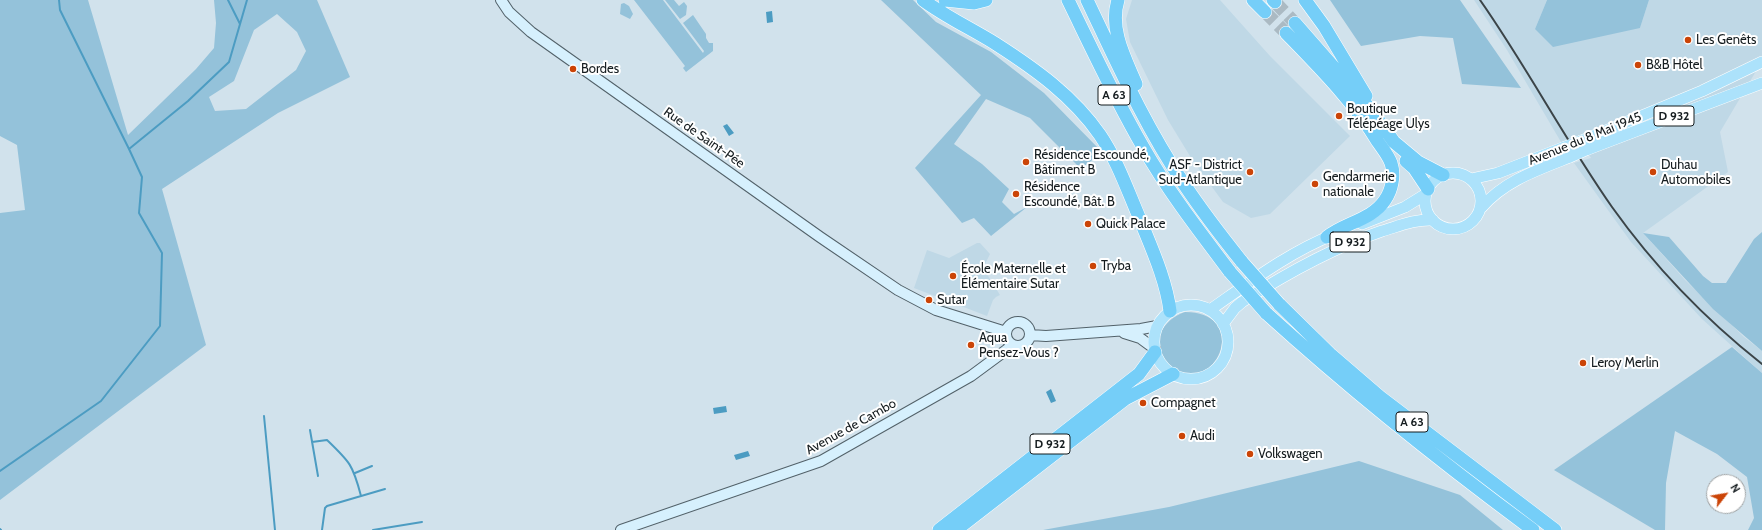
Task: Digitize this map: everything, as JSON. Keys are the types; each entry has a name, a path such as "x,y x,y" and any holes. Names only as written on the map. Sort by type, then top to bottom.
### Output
{"highway":[{"path":"924,0 1030,66 1056,87 1084,115 1100,136 1121,175 1154,254 1167,291 1170,311"},
{"path":"945,0 974,4 986,0"},
{"name":"A 63","path":"1068,0 1113,93 1143,147 1186,214 1230,272 1266,313 1320,362 1372,405 1533,530"},
{"name":"A 63","path":"1087,0 1127,86 1183,183 1242,262 1278,304 1330,354 1380,397 1555,530"},
{"path":"1118,0 1115,9 1117,35 1157,139"},
{"path":"1253,0 1265,12"},
{"path":"1305,0 1324,26 1365,94 1372,111"},
{"path":"1295,23 1372,111 1394,142 1408,155 1430,170 1443,175"},
{"path":"1286,33 1349,99 1367,124 1390,162 1393,173 1390,190 1384,201 1376,210 1337,229 1327,237"},
{"path":"1367,124 1414,168 1427,191"},
{"name":"D 932","path":"938,530 1139,374 1155,350"},
{"name":"D 932","path":"956,530 1125,399 1173,374"}],"main road":[{"name":"Rue de Saint-Pée","path":"501,0 509,12 531,32 820,237 898,290 936,310 1006,332"},
{"name":"Avenue du 8 Mai 1945","path":"1481,208 1488,200 1519,177 1567,152 1702,92 1762,62"},
{"name":"Avenue du 8 Mai 1945","path":"1584,145 1762,83"},
{"name":"Avenue du 8 Mai 1945","path":"1471,179 1498,173 1567,152"},
{"path":"1458,173 1471,179 1479,189 1482,202 1481,208 1472,222 1464,227 1449,229 1433,220 1426,208 1427,191 1432,183 1443,175 1458,173"},
{"name":"D 932","path":"1210,310 1265,271 1327,237 1405,207 1427,191"},
{"name":"D 932","path":"1223,324 1235,308 1242,302 1306,263 1364,237 1422,220 1433,220"},
{"path":"1190,305 1200,306 1210,310 1223,324 1227,331 1228,347 1226,355 1217,369 1198,379 1187,379 1173,374 1160,362 1155,350 1155,333 1157,326 1170,311 1179,307 1190,305"},
{"path":"1017,322 1028,327 1030,335 1024,344 1013,345 1007,340 1006,332 1010,325 1017,322"},
{"path":"1030,335 1046,336 1141,329 1157,326"},
{"path":"1116,331 1140,338 1155,350"},
{"name":"Avenue de Cambo","path":"621,530 821,461 971,376 1013,345"}],"shaded area":[{"path":"0,0 88,0 128,135 196,69 214,48 216,23 214,0 317,0 350,77 278,113 162,189 206,345 0,500 0,213 25,210 17,145 0,136","holes":["277,14 297,32 306,51 296,70 246,109 215,111 209,97 234,81 254,30"]},
{"path":"634,0 663,0 703,53 704,51 683,23 693,15 706,34 706,38 709,43 713,43 713,51 686,72 683,68 685,66"},
{"path":"665,0 674,0 679,6 684,2 687,6 686,15 680,19"},
{"path":"881,0 913,0 936,22 991,52 1044,93 1102,152 1081,169 1030,118 986,99 954,144 982,164 1009,189 1002,202 1014,214 1027,207 991,236 974,218 962,223 915,168 981,95"},
{"path":"1132,0 1220,0 1270,56 1350,136 1270,214 1251,218 1223,202 1193,161 1168,120 1130,42 1126,19"},
{"path":"1330,0 1460,0 1521,88 1462,84 1453,38 1420,36 1361,46"},
{"path":"1474,0 1547,0 1535,29 1640,28 1649,0 1762,0 1762,61 1720,132 1728,172 1643,233 1685,280 1744,337 1762,351 1762,373 1702,319 1631,242 1574,163 1591,158 1578,136 1561,142 1507,50"},
{"path":"1547,0 1649,0 1640,28 1553,47 1535,29"},
{"path":"624,3 629,6 633,14 630,19 620,14 621,4"},
{"path":"772,11 773,22 767,23 766,12"},
{"path":"727,124 734,133 729,136 723,126"},
{"path":"1762,232 1762,351 1713,309 1643,233 1669,237 1703,276 1712,283 1726,283 1754,239"},
{"name":"École Maternelle et Élémentaire Sutar","path":"977,243 980,243 990,254 983,268 1000,295 993,300 987,316 914,288 927,250 949,258"},
{"path":"1185,312 1207,316 1219,327 1222,340 1219,355 1210,367 1197,375 1183,374 1167,364 1161,356 1159,348 1161,333 1165,326 1177,315"},
{"path":"1732,347 1762,373 1762,530 1748,530 1754,518 1746,474 1743,474 1717,454 1675,431 1666,483 1665,530 1655,530 1554,470"},
{"path":"1051,389 1056,401 1051,403 1046,392"},
{"path":"726,406 727,412 714,414 713,408"},
{"path":"748,451 750,456 736,460 734,455"},
{"path":"1359,461 1460,495 1503,530 1043,530 1169,507"}],"waterway":[{"path":"59,0 60,10 129,149"},
{"path":"228,0 240,24"},
{"path":"0,471 101,401 160,326 162,253 139,213 142,177 129,149 188,101 229,62 247,0"},
{"path":"264,416 275,530"},
{"path":"310,430 318,476"},
{"path":"312,442 327,440 346,459 356,477 361,496"},
{"path":"355,473 372,466"},
{"path":"322,530 325,508 327,506 385,489"},
{"path":"373,530 422,522"}],"tunnel":[{"path":"1275,2 1295,23"},
{"path":"1265,12 1286,33"}],"railway":[{"path":"1480,0 1514,51 1595,182 1628,229 1681,291 1720,329 1762,364"}],"place":[{"name":"Les Genêts","path":"1688,40"},
{"name":"B&B Hôtel","path":"1638,65"},
{"name":"Bordes","path":"573,69"},
{"name":"Boutique Télépéage Ulys","path":"1339,116"},
{"name":"Résidence Escoundé, Bâtiment B","path":"1026,162"},
{"name":"ASF - District Sud-Atlantique","path":"1250,172"},
{"name":"Duhau Automobiles","path":"1653,172"},
{"name":"Gendarmerie nationale","path":"1315,184"},
{"name":"Résidence Escoundé, Bât. B","path":"1016,194"},
{"name":"Quick Palace","path":"1088,224"},
{"name":"Tryba","path":"1093,266"},
{"name":"École Maternelle et Élémentaire Sutar","path":"953,276"},
{"name":"Sutar","path":"929,300"},
{"name":"Aqua Pensez-Vous ?","path":"971,345"},
{"name":"Leroy Merlin","path":"1583,363"},
{"name":"Compagnet","path":"1143,403"},
{"name":"Audi","path":"1182,436"},
{"name":"Volkswagen","path":"1250,454"}]}
